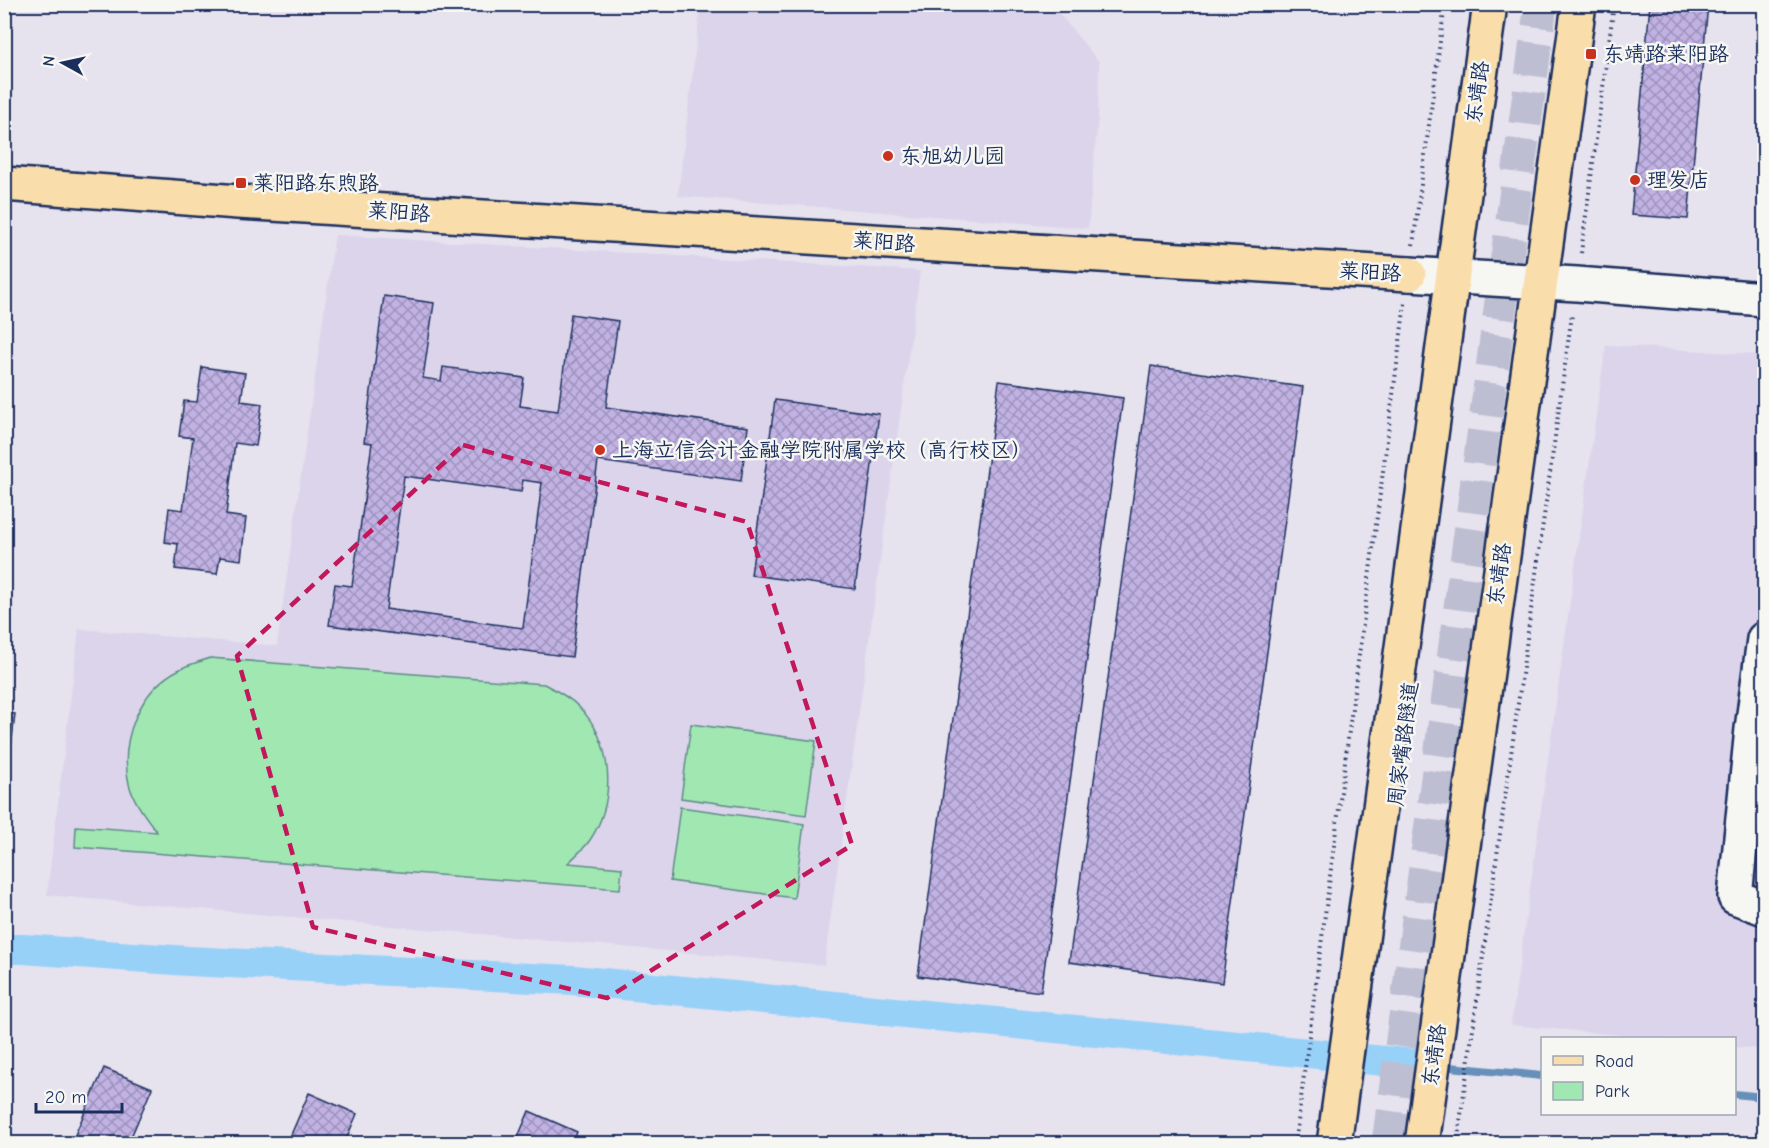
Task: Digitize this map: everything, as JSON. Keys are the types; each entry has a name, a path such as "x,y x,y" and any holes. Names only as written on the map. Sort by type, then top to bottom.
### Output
{"main road":[{"name":"东靖路","path":"1334,1143 1490,4"},
{"name":"东靖路","path":"1422,1143 1579,4"},
{"name":"莱阳路","path":"4,184 238,202 1409,274"},
{"name":"周家嘴路隧道","path":"1356,1132 1414,651 1445,343"}],"street":[{"name":"莱阳路","path":"1409,274 1541,281 1764,298"},
{"path":"1764,639 1757,756 1735,897 1764,908"}],"path":[{"path":"1295,1143 1445,4"},
{"path":"1457,1143 1614,4"}],"highlighted area":[{"path":"463,445 747,522 852,845 607,998 313,927 237,656"}],"shaded area":[{"name":"东旭幼儿园","path":"1019,4 1056,10 1099,62 1098,116 1088,228 678,196 700,11 708,5"},
{"name":"上海立信会计金融学院附属学校（高行校区）","path":"335,235 920,271 824,965 47,895 79,629 277,646"},
{"path":"1606,345 1764,355 1764,1049 1736,1047 1736,1037 1641,1037 1511,1025"}],"green space":[{"path":"210,658 544,684 558,691 575,703 590,721 605,753 607,771 607,789 599,824 588,843 568,863 622,868 620,889 75,847 76,826 157,832 137,804 129,784 127,751 130,734 135,718 153,689 180,669"},
{"path":"691,724 816,741 806,815 681,798"},
{"path":"680,807 804,824 794,898 670,881"}],"building":[{"path":"1650,4 1708,4 1688,219 1631,215"},
{"path":"384,296 434,303 423,378 441,381 443,367 524,378 520,406 558,411 571,314 618,321 606,407 748,427 741,481 598,461 572,657 329,625 335,584 352,586 372,443 364,442","holes":["404,476 521,492 523,480 542,483 523,628 386,609"]},
{"path":"1151,366 1303,387 1222,983 1069,962"},
{"path":"202,367 245,373 241,401 262,404 256,446 235,443 226,515 246,518 241,560 220,557 217,574 175,569 178,544 165,542 169,508 183,510 193,438 179,436 184,401 197,402"},
{"path":"999,381 1123,398 1041,992 918,976"},
{"path":"775,400 879,414 855,589 751,575"},
{"path":"4,713 15,714 10,756 4,756"},
{"path":"104,1068 152,1088 128,1144 71,1144"},
{"path":"309,1093 357,1114 344,1144 287,1144"},
{"path":"529,1111 577,1132 572,1144 515,1144"}],"waterway":[{"path":"4,949 188,961 573,980 1328,1055"},
{"path":"1363,1059 1415,1064"},
{"path":"1450,1067 1541,1076"},
{"path":"1736,1094 1764,1097"}],"tunnel":[{"path":"1388,1144 1541,4"}],"place":[{"name":"东靖路莱阳路","path":"1591,54"},
{"name":"东旭幼儿园","path":"888,156"},
{"name":"理发店","path":"1635,180"},
{"name":"莱阳路东煦路","path":"241,183"},
{"name":"上海立信会计金融学院附属学校（高行校区）","path":"600,450"}]}
